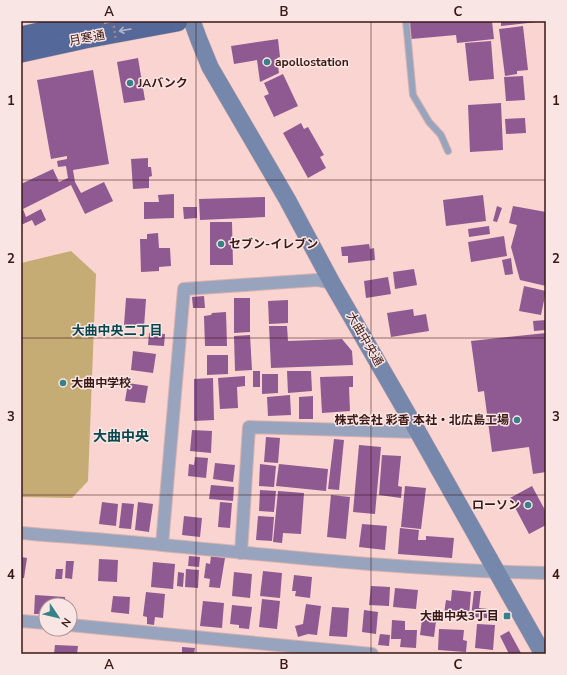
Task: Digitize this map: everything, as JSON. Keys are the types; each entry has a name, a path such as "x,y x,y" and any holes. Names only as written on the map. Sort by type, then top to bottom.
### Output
{"highway":[{"name":"月寒通","path":"21,37 94,21"},
{"name":"月寒通","path":"21,52 85,38 178,21"}],"main road":[{"name":"大曲中央通","path":"192,21 210,67 287,199 332,282 498,572 543,654"}],"street":[{"path":"162,545 184,290 317,280 332,282"},
{"path":"241,553 249,427 418,432"},
{"path":"21,533 352,563 498,572 546,573"},
{"path":"21,621 38,622"},
{"path":"78,626 372,654"}],"lane":[{"path":"406,21 413,95 429,122 441,136 448,151"}],"path":[{"path":"113,21 116,41"}],"shaded area":[{"path":"71,251 96,274 88,481 72,498 21,497 21,263"}],"building":[{"path":"409,21 492,21 494,39 457,43 456,35 411,39"},
{"path":"501,21 537,21 537,22 501,26"},
{"path":"523,26 528,70 517,71 517,74 505,76 499,29"},
{"name":"apollostation","path":"278,39 280,57 277,58 279,73 260,82 257,60 234,64 231,46"},
{"path":"491,41 494,79 469,81 465,43"},
{"path":"138,58 145,100 124,103 117,62"},
{"path":"93,70 109,164 73,170 75,182 81,193 104,182 113,201 85,214 71,185 23,209 26,217 41,209 46,220 35,226 32,220 21,225 21,184 53,169 59,182 68,178 66,166 58,167 57,161 67,159 67,156 51,159 37,80"},
{"path":"283,74 298,106 274,117 264,96 269,94 264,83"},
{"path":"523,76 525,100 506,101 504,77"},
{"path":"501,103 503,150 470,152 468,105"},
{"path":"525,118 526,133 506,134 505,119"},
{"path":"301,123 304,129 308,127 324,155 320,157 326,168 308,178 283,133"},
{"path":"148,158 148,167 151,167 152,176 149,177 149,188 133,189 131,159"},
{"path":"174,194 174,218 144,219 144,202 159,202 158,195"},
{"path":"483,195 486,221 446,226 443,200"},
{"path":"265,197 265,217 200,220 199,199"},
{"path":"497,206 502,208 497,222 493,221"},
{"path":"513,206 546,212 546,286 520,280 511,247 517,225 509,223"},
{"path":"183,207 197,207 197,218 184,219"},
{"name":"セブン-イレブン","path":"210,222 232,222 233,265 210,265"},
{"path":"489,226 490,234 469,237 468,229"},
{"path":"158,233 159,248 170,248 171,266 159,267 159,271 141,272 140,239 147,239 147,234"},
{"path":"504,236 507,256 471,262 468,242"},
{"path":"369,244 370,249 374,248 375,260 348,263 348,256 342,256 341,247"},
{"path":"511,258 513,274 505,275 502,260"},
{"path":"414,269 417,285 395,289 393,272"},
{"path":"388,277 391,294 366,298 364,281"},
{"path":"524,286 546,291 541,315 519,311"},
{"path":"204,296 205,308 193,308 192,297"},
{"path":"126,298 146,299 144,327 124,325"},
{"path":"234,298 250,298 250,332 234,333"},
{"path":"288,300 288,323 269,324 268,301"},
{"path":"413,309 414,316 426,314 429,331 391,337 387,313"},
{"path":"226,312 227,346 205,346 204,316 211,315 212,313"},
{"path":"546,320 546,330 534,331 533,321"},
{"path":"269,326 287,326 288,341 342,339 352,351 353,365 271,368"},
{"path":"149,333 165,334 164,346 148,345"},
{"name":"株式会社 彩香 本社・北広島工場","path":"546,333 546,472 533,474 529,447 492,452 484,391 478,392 471,341"},
{"path":"250,335 252,370 235,371 234,336"},
{"path":"133,351 156,354 153,373 131,370"},
{"path":"207,355 228,355 228,374 207,375"},
{"path":"253,371 260,371 260,387 253,387"},
{"path":"287,371 311,371 312,391 288,393"},
{"path":"262,374 278,374 278,393 262,394"},
{"path":"245,376 245,386 237,387 238,408 220,409 218,378"},
{"path":"353,376 353,387 349,387 350,411 322,413 320,377"},
{"path":"213,378 214,420 194,421 194,379"},
{"path":"128,383 148,386 145,403 125,401"},
{"path":"290,395 291,415 268,416 267,397"},
{"path":"313,396 313,419 299,419 299,397"},
{"path":"192,430 212,431 211,453 190,451"},
{"path":"266,437 280,438 278,463 264,462"},
{"path":"334,439 344,440 339,490 328,489"},
{"path":"359,445 381,447 375,514 353,512"},
{"path":"382,455 401,456 398,486 402,487 401,498 379,495"},
{"path":"195,457 208,458 206,478 188,476 189,464 194,465"},
{"path":"215,463 235,465 233,482 213,479"},
{"path":"260,464 276,466 274,487 259,486"},
{"path":"279,464 328,469 326,491 276,486"},
{"path":"211,485 234,487 233,501 209,499"},
{"path":"405,486 426,488 421,529 401,527"},
{"name":"ローソン","path":"532,486 546,512 546,525 529,534 510,498"},
{"path":"260,490 276,491 274,512 259,511"},
{"path":"278,491 304,493 301,534 283,533 282,543 273,542"},
{"path":"331,495 350,497 346,539 327,537"},
{"path":"102,502 118,504 116,526 99,524"},
{"path":"138,502 153,504 149,532 135,530"},
{"path":"220,502 232,503 230,528 218,527"},
{"path":"122,503 134,504 131,529 119,528"},
{"path":"184,516 202,518 200,537 182,535"},
{"path":"258,516 274,517 272,541 256,540"},
{"path":"362,524 387,526 385,550 359,547"},
{"path":"400,528 419,530 418,540 426,540 426,536 454,538 452,558 398,554"},
{"path":"189,556 200,557 199,567 188,566"},
{"path":"211,556 225,558 220,588 209,587 210,579 204,578 206,563 210,564"},
{"path":"21,557 27,558 24,578 21,578"},
{"path":"99,559 118,560 117,582 98,581"},
{"path":"66,561 74,561 72,579 65,578"},
{"path":"153,562 175,564 173,589 151,587"},
{"path":"56,569 63,569 62,579 55,579"},
{"path":"186,569 199,570 198,588 185,587"},
{"path":"263,571 282,573 280,598 260,596"},
{"path":"178,572 184,573 183,587 177,586"},
{"path":"234,572 252,574 250,598 232,596"},
{"path":"294,575 312,577 310,598 295,596 296,591 292,591"},
{"path":"371,586 390,587 389,606 369,605"},
{"path":"395,588 418,590 416,609 393,607"},
{"path":"452,590 471,592 469,616 444,614 446,600 451,601"},
{"path":"474,591 481,591 479,608 488,609 487,618 471,617"},
{"path":"146,592 165,594 163,618 155,617 154,625 147,624 147,617 143,616"},
{"path":"35,595 65,597 38,597 38,614 34,614"},
{"path":"113,596 130,597 129,614 111,612"},
{"path":"262,599 280,601 277,629 259,627"},
{"path":"203,601 224,603 222,628 200,626"},
{"path":"306,604 321,606 317,635 308,634 298,637 295,626 303,624"},
{"path":"232,605 252,607 249,629 239,628 239,625 230,624"},
{"path":"332,607 349,608 347,637 329,636"},
{"path":"364,610 378,612 376,634 362,632"},
{"path":"423,611 437,613 434,637 420,635"},
{"path":"392,620 405,621 405,630 417,630 416,648 400,647 401,639 391,639"},
{"path":"477,624 495,625 493,650 475,648"},
{"path":"439,629 464,630 463,640 467,641 466,652 438,650"},
{"path":"509,631 521,653 519,654 509,654 500,636"},
{"path":"380,634 390,635 389,646 378,645"},
{"path":"55,645 78,646 77,654 54,654"},
{"path":"182,647 195,648 194,654 182,654"}],"place":[{"name":"apollostation","path":"267,62"},
{"name":"JAバンク","path":"130,83"},
{"name":"セブン-イレブン","path":"221,244"},
{"name":"大曲中学校","path":"63,383"},
{"name":"株式会社 彩香 本社・北広島工場","path":"517,420"},
{"name":"ローソン","path":"528,505"},
{"name":"大曲中央3丁目","path":"507,616"}],"district":[{"name":"大曲中央二丁目","path":"117,331"},
{"name":"大曲中央","path":"121,436"}]}
